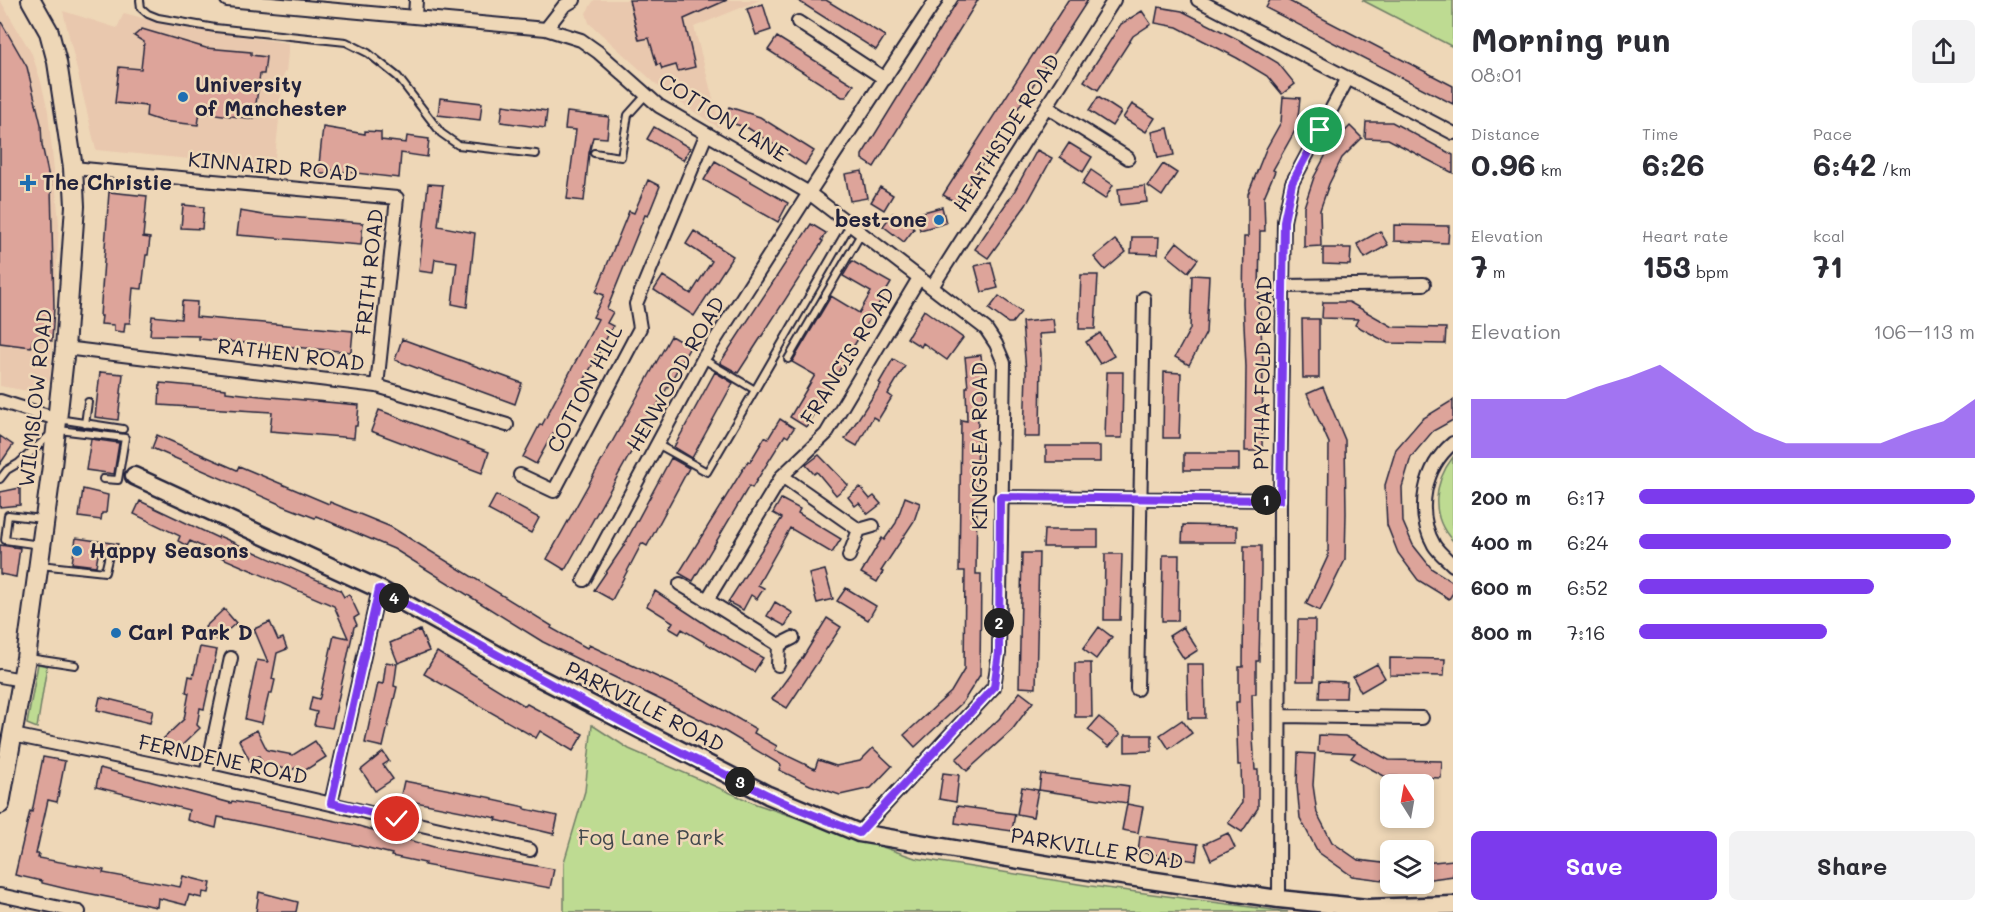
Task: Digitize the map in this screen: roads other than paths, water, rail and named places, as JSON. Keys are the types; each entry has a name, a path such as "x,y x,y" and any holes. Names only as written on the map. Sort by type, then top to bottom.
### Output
{"main road":[{"name":"WILMSLOW ROAD","path":"0,804 40,565 65,348 75,206 73,168 57,62 49,32 33,1"}],"street":[{"name":"COTTON LANE","path":"227,0 546,29 581,40 598,52 659,106 809,193 932,287"},
{"path":"415,16 416,0"},
{"path":"546,29 564,6 574,0"},
{"name":"HENWOOD ROAD","path":"584,580 704,359 809,193 936,0"},
{"name":"HEATHSIDE ROAD","path":"932,287 1114,0"},
{"path":"1198,0 1453,133"},
{"path":"798,22 885,79"},
{"name":"PYTHA FOLD ROAD","path":"1279,899 1280,500 1284,221 1286,200 1292,183 1348,78"},
{"path":"1047,107 1128,158"},
{"name":"COTTON HILL","path":"520,475 554,491 559,482 640,328 636,304 706,135"},
{"name":"KINNAIRD ROAD","path":"73,168 398,198"},
{"name":"FRITH ROAD","path":"377,386 398,198"},
{"name":"FRANCIS ROAD","path":"707,600 783,476 825,434 919,278"},
{"path":"1284,286 1424,284"},
{"name":"KINGSLEA ROAD","path":"859,833 994,687 999,653 1004,363 996,344 986,329 932,287"},
{"path":"1137,689 1144,298"},
{"name":"RATHEN ROAD","path":"65,348 377,386 507,425"},
{"path":"0,401 57,424"},
{"path":"1453,443 1440,454 1432,467 1424,497 1426,523 1434,546 1453,565"},
{"name":"PARKVILLE ROAD","path":"134,476 379,589 679,752 768,795 859,833 1075,869 1279,899 1366,908 1453,905"},
{"path":"783,476 859,530"},
{"path":"1000,497 1280,500"},
{"path":"859,530 873,526"},
{"path":"849,556 859,530"},
{"path":"680,584 779,645"},
{"path":"331,803 379,589"},
{"path":"779,645 793,638"},
{"path":"778,664 779,645"},
{"path":"206,775 231,658"},
{"path":"0,676 22,680"},
{"path":"1281,716 1422,718"},
{"name":"FERNDENE ROAD","path":"13,735 206,775 530,850"},
{"path":"0,895 80,912"}],"lane":[{"path":"140,0 141,8 148,15 158,18 215,28 346,42 368,53 398,77 441,133 458,145 536,154"},
{"path":"594,153 621,157 628,115 645,95"},
{"path":"657,444 707,472 850,225"},
{"path":"788,359 861,234"},
{"path":"704,359 755,390"},
{"path":"85,424 88,402"},
{"path":"57,424 125,438 118,480 103,479"},
{"path":"0,479 57,424 85,424 123,429"},
{"path":"42,546 5,540 8,515 45,520"},
{"path":"40,565 105,572 109,555"},
{"path":"26,658 75,665"}],"place":[{"name":"University of Manchester","path":"183,97"},
{"name":"The Christie","path":"28,183"},
{"name":"best-one","path":"939,220"},
{"name":"Happy Seasons","path":"77,551"},
{"name":"Carl Park D","path":"116,633"}],"park label":[{"name":"Fog Lane Park","path":"651,838"}]}
